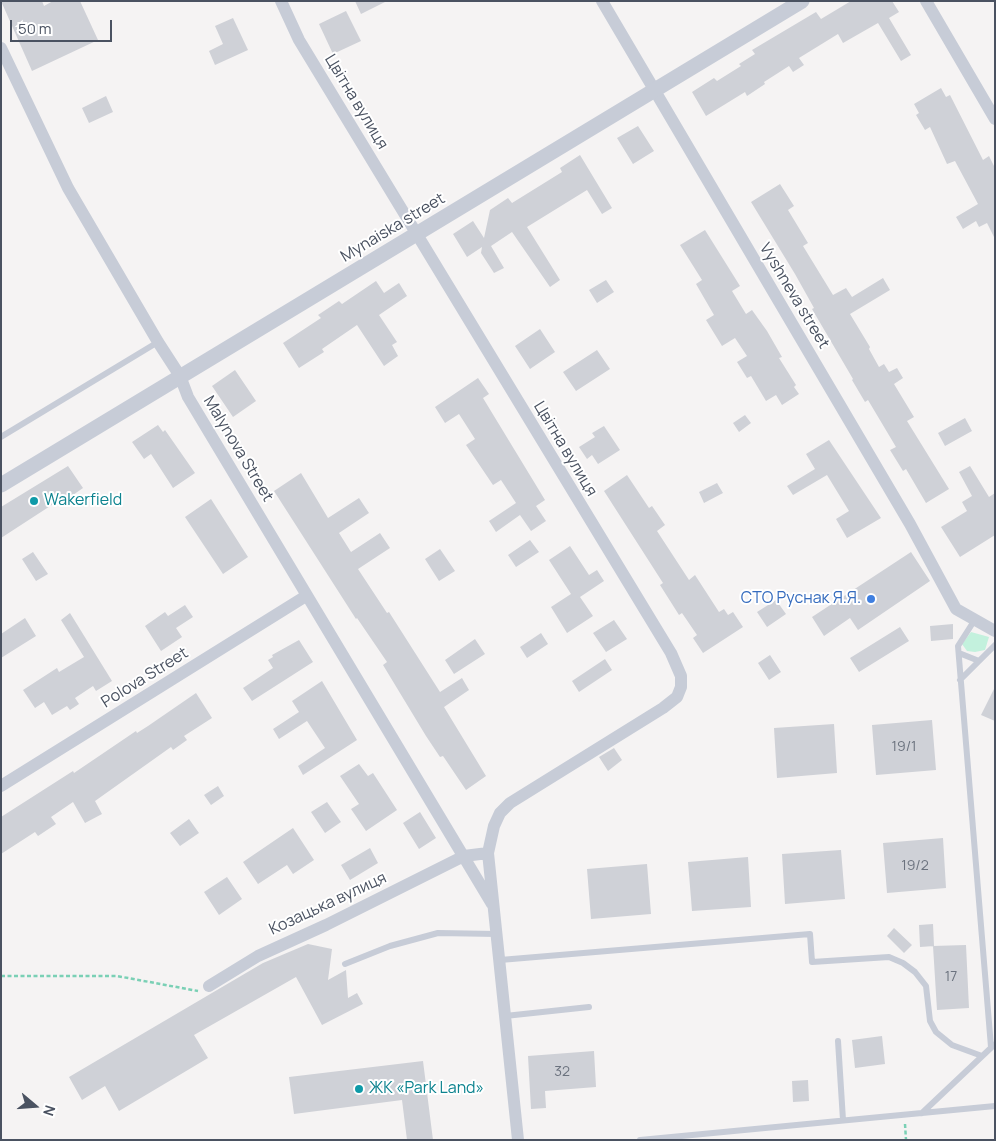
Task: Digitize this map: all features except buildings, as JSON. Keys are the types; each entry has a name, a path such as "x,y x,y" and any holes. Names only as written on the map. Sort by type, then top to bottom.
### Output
{"street":[{"name":"Цвітна вулиця","path":"281,1 299,40 671,653 681,676 681,687 677,696 663,708 510,803 500,813 494,826 488,853 518,1140"},
{"name":"Vyshneva street","path":"602,1 910,524 956,609 974,621"},
{"name":"Mynaiska street","path":"1,485 802,1"},
{"path":"926,1 995,119"},
{"name":"Malynova Street","path":"1,48 68,188 180,376 188,397 494,909"},
{"name":"Polova Street","path":"1,786 306,596"},
{"path":"974,621 995,631"},
{"name":"Козацька вулиця","path":"209,986 258,956 326,925 464,856 488,853"}],"lane":[{"path":"1,437 158,342"},
{"path":"922,1113 993,1046 958,646 974,621"},
{"path":"960,680 995,645"},
{"path":"959,653 979,660"},
{"path":"345,964 390,946 438,933 497,934"},
{"path":"500,960 810,934 812,962 889,957 903,962 915,972 926,986 930,1021 936,1032 952,1045 982,1056"},
{"path":"505,1016 589,1007"},
{"path":"838,1041 843,1120"},
{"path":"640,1140 995,1106"}],"path":[{"path":"1,976 117,976 200,992 209,986"},
{"path":"904,1115 906,1140"}],"green space":[{"path":"971,632 989,637 985,650 967,651 962,644"}],"place":[{"name":"Wakerfield","path":"34,501"},
{"name":"СТО Руснак Я.Я.","path":"871,599"},
{"name":"ЖК «Park Land»","path":"359,1089"}]}
